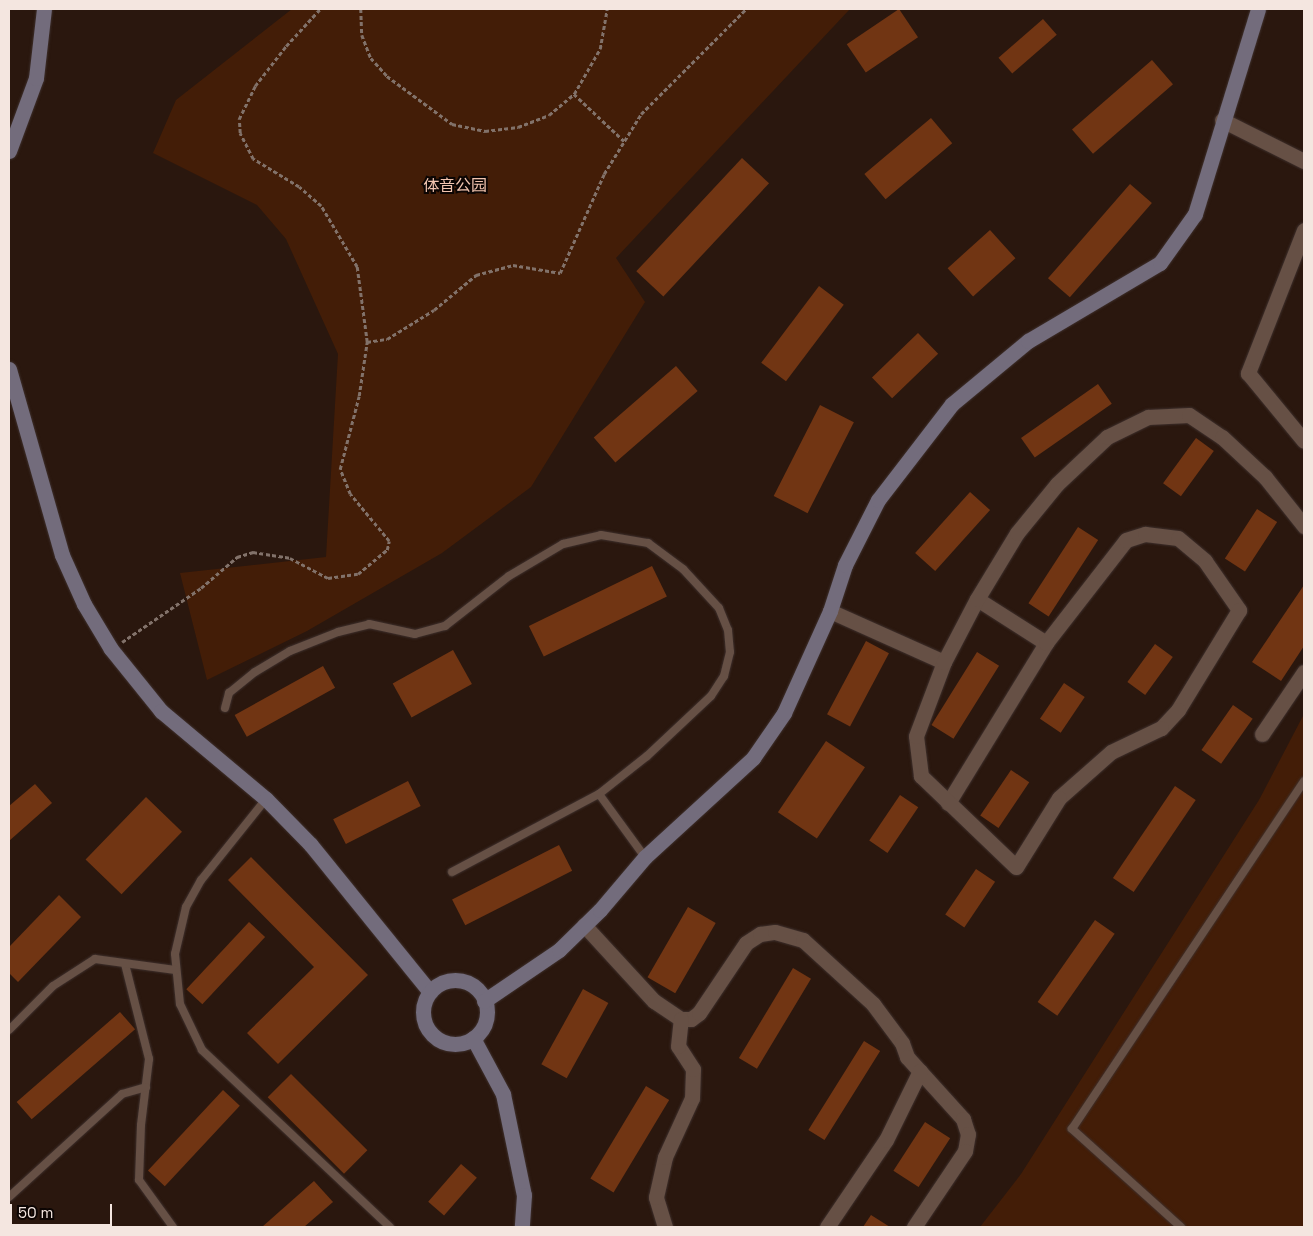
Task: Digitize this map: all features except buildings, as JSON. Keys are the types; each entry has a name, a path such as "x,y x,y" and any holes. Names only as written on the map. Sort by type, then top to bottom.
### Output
{"street":[{"path":"9,151 36,78 44,9"},
{"path":"484,1000 559,950 645,857 715,796 753,758 784,713 830,611 845,565 878,500 952,404 1028,341 1160,263 1195,214 1222,120 1258,9"},
{"path":"1222,120 1304,161"},
{"path":"1304,230 1248,373 1304,441"},
{"path":"9,369 62,555 84,604 111,649 161,711 266,799 311,845 430,992"},
{"path":"948,802 1046,643 1126,540 1145,534 1178,538 1205,561 1239,610 1178,710 1162,728 1111,752 1059,798 1016,867 948,802 921,776 916,736 944,662 978,599 1017,533 1057,484 1107,437 1148,418 1189,415 1222,437 1265,477 1304,526"},
{"path":"978,599 1046,643"},
{"path":"830,611 944,662"},
{"path":"1262,734 1304,672"},
{"path":"584,925 654,1001 680,1019 691,1018 699,1013 746,943 760,934 783,932 803,940 873,1004 920,1071 963,1119 968,1143 965,1151 914,1227"},
{"path":"460,980 475,987 484,1000 486,1017 473,1038 450,1043 429,1031 423,1015 430,992 443,982 460,980"},
{"path":"665,1227 656,1197 665,1157 692,1098 693,1069 678,1046 680,1019"},
{"path":"473,1038 504,1094 524,1195 522,1227"},
{"path":"828,1227 886,1140 920,1071"}],"lane":[{"path":"225,708 229,693 255,672 290,651 338,632 369,624 415,634 445,626 509,576 563,544 601,535 648,543 683,569 719,608 730,641 728,664 711,696 647,756 599,794 452,872"},
{"path":"1181,1227 1072,1129 1304,782"},
{"path":"599,794 645,857"},
{"path":"266,799 193,894 178,937 175,970 183,1012 202,1050 390,1227"},
{"path":"9,1030 54,986 95,959 175,970"},
{"path":"125,964 149,1059 139,1180 173,1227"},
{"path":"9,1197 122,1094 146,1087"}],"path":[{"path":"111,649 201,588 237,557 253,552 290,558 328,578 358,574 387,550 388,541 350,494 340,469 359,396 367,342 357,267 325,213 299,187 253,159 240,133 239,119 255,86 286,46 320,9"},
{"path":"361,9 362,35 371,58 388,76 452,124 485,130 518,127 548,115 574,94 600,49 607,9"},
{"path":"367,342 387,339 434,310 476,275 513,265 560,273 604,174 641,114 746,9"},
{"path":"574,94 624,142"}],"green space":[{"name":"体音公园","path":"292,9 850,9 616,258 645,302 531,487 442,553 307,631 207,680 180,573 326,557 338,354 286,239 257,205 153,153 176,100"},
{"path":"1304,714 1304,1227 980,1227 1021,1174 1259,800"}]}
